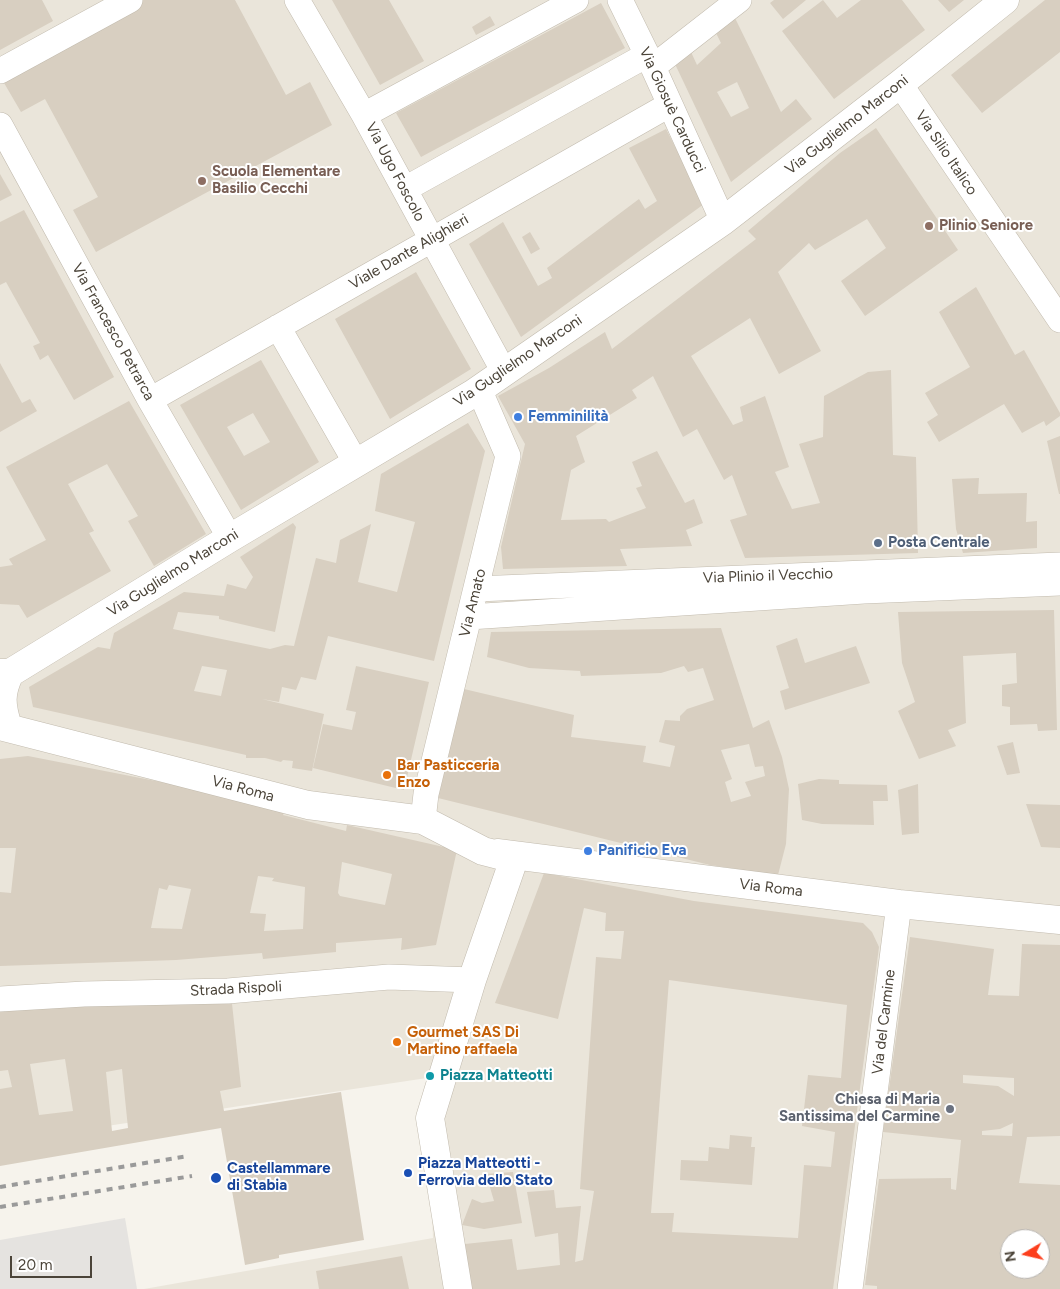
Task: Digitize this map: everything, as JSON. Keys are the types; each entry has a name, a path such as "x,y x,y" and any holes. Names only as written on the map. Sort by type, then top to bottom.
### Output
{"street":[{"path":"0,71 130,0"},
{"name":"Via Ugo Foscolo","path":"297,0 364,115 504,372"},
{"path":"364,115 576,0"},
{"name":"Via Giosuè Carducci","path":"620,0 723,221"},
{"path":"405,189 650,61 739,0"},
{"name":"Via Guglielmo Marconi","path":"5,673 479,389 723,221 1005,0"},
{"name":"Via Silio Italico","path":"900,84 1060,320"},
{"name":"Viale Dante Alighieri","path":"150,400 669,105"},
{"name":"Via Francesco Petrarca","path":"0,125 150,400 230,538"},
{"path":"278,327 356,463"},
{"name":"Via Amato","path":"423,820 426,794 508,456 479,389"},
{"name":"Via Plinio il Vecchio","path":"476,588 1060,564"},
{"path":"469,618 864,591 1060,583"},
{"path":"4,727 2,708 5,673"},
{"name":"Via Roma","path":"4,727 308,806 423,820 483,851 514,859 472,980"},
{"name":"Via Roma","path":"483,851 899,904 1060,920"},
{"name":"Via del Carmine","path":"850,1289 899,904"},
{"name":"Strada Rispoli","path":"0,1000 84,994 228,991 389,977 472,980"},
{"path":"458,1289 430,1118 472,980"}],"shaded area":[{"path":"0,0 1060,0 1060,1289 144,1289 433,1238 427,1078 0,1142"},
{"path":"125,1218 137,1289 0,1289 0,1240"}],"building":[{"path":"0,0 42,0 53,21 0,50"},
{"path":"138,0 235,0 286,95 310,82 332,125 96,252 73,210 98,197 45,99 21,112 0,76"},
{"path":"332,0 389,0 424,61 380,85"},
{"path":"774,0 806,0 783,19 770,3"},
{"path":"823,0 837,18 861,0 902,0 925,30 834,99 782,31"},
{"path":"938,0 964,0 949,12"},
{"path":"1045,0 1060,0 1060,52 982,113 951,75"},
{"path":"601,3 625,48 421,157 396,113"},
{"path":"490,16 495,25 476,35 472,27"},
{"path":"735,18 781,112 796,99 812,119 731,182 675,64 691,52 697,65 721,43 716,33","holes":["737,82 749,108 731,117 717,92"]},
{"path":"876,128 958,250 865,316 841,281 886,248 867,219 815,250 809,243 778,272 821,351 779,374 750,318 691,356 733,425 743,421 740,407 765,396 789,467 775,472 792,509 820,503 799,444 823,437 824,396 868,372 891,370 893,455 916,457 918,553 745,558 730,520 747,515 732,475 724,480 697,429 683,437 653,376 632,390 637,398 576,436 585,462 571,470 561,520 606,519 609,522 646,508 636,488 642,486 632,462 657,451 685,503 694,499 703,523 686,530 692,546 620,549 627,566 503,569 501,547 525,444 498,396 549,368 605,332 612,349 756,239 748,231 840,153"},
{"path":"666,129 704,204 521,337 469,244 503,222 538,286 552,278 547,268 639,199 645,209 657,201 629,148"},
{"path":"0,174 12,195 0,201"},
{"path":"24,210 114,377 74,400 48,355 40,360 33,346 40,343 6,282 0,285 0,222"},
{"path":"530,232 540,249 531,254 522,237"},
{"path":"416,272 471,369 390,419 335,319"},
{"path":"976,287 1015,355 1024,350 1060,416 1046,426 1044,421 1022,433 1004,404 939,442 927,422 938,415 925,393 970,367 939,312"},
{"path":"261,360 319,462 241,510 180,405","holes":["253,413 270,442 244,456 227,427"]},
{"path":"0,363 22,403 30,399 37,411 0,432"},
{"path":"129,401 206,534 154,566 128,521 138,516 107,464 68,484 94,531 89,533 111,571 27,618 19,605 0,604 0,567 13,565 9,559 46,540 6,467"},
{"path":"468,423 485,451 434,661 328,636 316,680 301,677 296,690 282,687 279,702 262,699 324,714 312,771 292,768 293,761 283,760 281,762 265,758 246,758 246,755 33,707 29,687 98,647 110,649 114,633 184,592 224,596 227,584 246,589 253,577 240,557 293,523 296,527 275,632 219,619 219,616 178,612 173,629 270,649 285,645 294,646 316,558 336,563 340,540 371,524 358,582 397,592 415,522 375,511 381,474","holes":["202,666 227,670 221,696 194,691"]},
{"path":"1060,436 1060,494 1059,494 1047,441"},
{"path":"979,478 978,494 1027,493 1026,522 1037,521 1037,548 963,553 956,529 952,479"},
{"path":"1054,610 1057,730 1038,731 1037,724 1010,725 1010,707 1002,706 1002,685 1017,683 1016,653 963,656 966,723 948,730 956,746 919,759 898,711 915,702 902,663 898,612"},
{"path":"721,628 753,728 769,720 782,757 789,789 786,844 778,875 710,865 438,798 464,689 574,715 571,737 646,746 643,762 670,767 675,746 659,742 665,720 680,721 680,716 687,709 714,700 703,668 688,672 684,666 661,673 581,676 580,671 529,668 487,657 491,632","holes":["749,744 755,767 763,766 765,776 745,782 751,796 731,802 725,782 732,779 721,750"]},
{"path":"797,638 805,663 856,646 870,683 785,710 780,691 789,688 776,646"},
{"path":"356,666 429,682 404,790 313,768 323,724 352,730 356,712 346,710"},
{"path":"1013,742 1020,773 1007,775 997,746"},
{"path":"28,756 207,791 285,808 283,815 346,831 347,825 457,850 436,945 401,950 402,938 336,943 336,952 263,959 262,953 176,960 0,966 0,892 11,893 16,848 0,848 0,759","holes":["342,862 392,874 385,905 340,896 338,893","258,876 274,878 272,881 305,887 303,929 264,931 266,914 250,913","169,885 191,889 182,929 151,928 159,888 167,890"]},
{"path":"819,779 839,780 839,784 887,785 888,801 873,801 874,825 822,824 802,820 798,784"},
{"path":"918,784 919,833 902,835 898,790"},
{"path":"1026,804 1060,805 1060,848 1041,847"},
{"path":"544,873 694,901 863,923 872,932 879,947 833,1289 470,1289 465,1244 512,1239 517,1270 560,1265 558,1233 535,1237 527,1192 554,1190 556,1208 581,1206 575,1262 583,1260 594,1191 580,1189 596,957 621,959 624,931 605,931 606,913 584,908 558,1019 495,1003","holes":["669,980 847,1005 841,1078 808,1075 802,1126 835,1132 831,1167 804,1165 798,1238 672,1232 674,1213 651,1213"]},
{"path":"910,937 994,949 988,995 1019,996 1022,944 1060,945 1060,1136 1027,1137 1019,1183 1060,1185 1060,1289 877,1289 877,1286 865,1285 879,1179 951,1178 951,1189 956,1190 961,1140 883,1132","holes":["963,1075 1014,1078 1014,1096 998,1086 963,1083","1013,1123 1012,1136 982,1135 982,1131 1000,1129"]},
{"path":"230,985 241,1087 220,1091 224,1111 341,1092 364,1240 279,1255 279,1258 245,1265 221,1128 0,1166 0,1089 12,1087 8,1070 0,1071 0,998","holes":["65,1059 73,1111 39,1115 30,1064","122,1069 128,1128 112,1131 106,1072"]},
{"path":"730,1135 752,1137 751,1147 755,1147 752,1185 680,1180 681,1160 708,1161 709,1147 729,1149"},
{"path":"513,1172 522,1223 484,1229 462,1225 472,1199 482,1203 494,1201 486,1174"},
{"path":"402,1256 409,1289 319,1289 316,1271"}],"railway":[{"path":"0,1187 188,1156"},
{"path":"0,1207 192,1176"}],"place":[{"name":"Scuola Elementare Basilio Cecchi","path":"202,181"},
{"name":"Plinio Seniore","path":"929,226"},
{"name":"Femminilità","path":"518,417"},
{"name":"Posta Centrale","path":"878,543"},
{"name":"Bar Pasticceria Enzo","path":"387,775"},
{"name":"Panificio Eva","path":"588,851"},
{"name":"Gourmet SAS Di Martino raffaela","path":"397,1042"},
{"name":"Piazza Matteotti","path":"430,1076"},
{"name":"Chiesa di Maria Santissima del Carmine","path":"950,1109"},
{"name":"Piazza Matteotti - Ferrovia dello Stato","path":"408,1173"},
{"name":"Castellammare di Stabia","path":"216,1178"}]}
